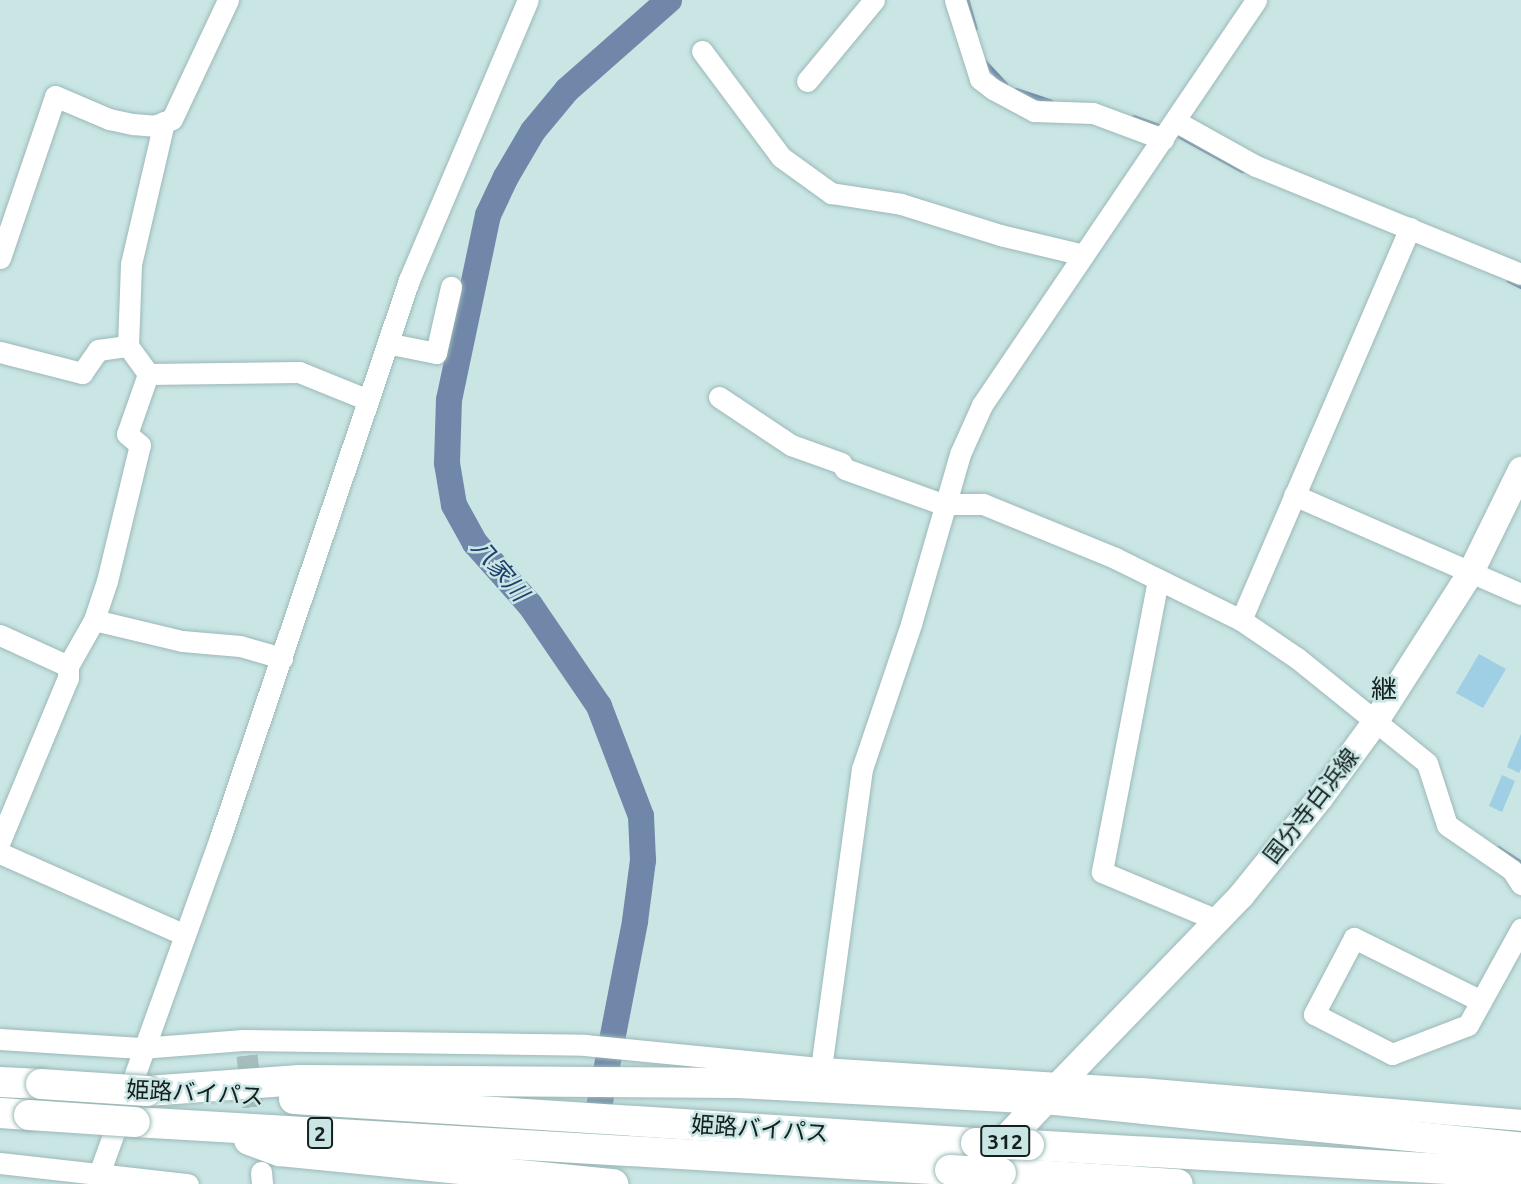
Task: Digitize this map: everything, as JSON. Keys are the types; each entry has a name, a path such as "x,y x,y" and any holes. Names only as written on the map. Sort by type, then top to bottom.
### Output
{"highway":[{"path":"147,1091 300,1080 519,1080 1052,1092 1521,1147"},
{"name":"姫路バイパス","path":"0,1082 976,1143 1521,1173"},
{"name":"312","path":"957,1177 1052,1092"},
{"name":"姫路バイパス","path":"0,1113 214,1126 503,1157 622,1152 957,1177 1001,1173 1178,1184"},
{"path":"503,1157 613,1184"}],"main road":[{"name":"国分寺白浜線","path":"1052,1092 1217,920 1320,798 1374,724 1470,574 1521,470"}],"street":[{"path":"0,258 55,96 108,120 154,126 172,119 228,0"},
{"path":"91,1178 185,935 369,400 391,344 409,280 528,0"},
{"path":"807,81 874,0"},
{"path":"955,0 980,79 993,89 1034,111 1093,113 1163,139"},
{"path":"821,1068 862,769 911,624 942,504 982,405 1256,0"},
{"path":"702,51 781,157 831,193 901,204 1000,235 1084,255"},
{"path":"1175,121 1256,166 1521,274"},
{"path":"148,374 128,346 131,264 164,122"},
{"path":"1241,620 1410,228"},
{"path":"391,344 436,353 451,286"},
{"path":"0,352 82,373 98,350 128,346"},
{"path":"148,374 299,372 369,400"},
{"path":"0,841 68,678 68,666 94,620 140,445 127,434 148,374"},
{"path":"719,397 790,445 942,504 983,504 1158,580 1241,620 1297,658 1374,724 1427,763 1447,825 1512,870 1521,884"},
{"path":"1294,495 1521,594"},
{"path":"1158,580 1102,872 1217,920"},
{"path":"94,620 182,640 240,646 282,658"},
{"path":"0,635 68,666"},
{"path":"0,853 185,935"},
{"path":"1480,1001 1354,938 1314,1014 1392,1054 1468,1025 1521,929"},
{"path":"0,1039 141,1048 585,1045 640,1048 1052,1092 1142,1088 1521,1120"},
{"path":"0,1163 91,1178 188,1184"}],"building":[{"path":"1479,654 1506,669 1483,708 1456,693"},
{"path":"1521,734 1521,769 1519,773 1507,767"},
{"path":"1502,775 1515,781 1502,812 1489,806"}],"waterway":[{"name":"八家川","path":"593,1138 635,921 643,860 641,816 599,706 530,605 475,543 454,505 447,463 449,400 488,215 506,177 533,131 567,90 669,0"},
{"path":"967,0 975,28"},
{"path":"983,60 1005,84"},
{"path":"1016,90 1050,101"},
{"path":"1134,117 1162,127"},
{"path":"1173,132 1242,170"},
{"path":"1509,280 1521,286"},
{"path":"1498,848 1521,863"}],"tunnel":[{"path":"247,1055 257,1143"}],"district":[{"name":"継","path":"1384,689"}]}
